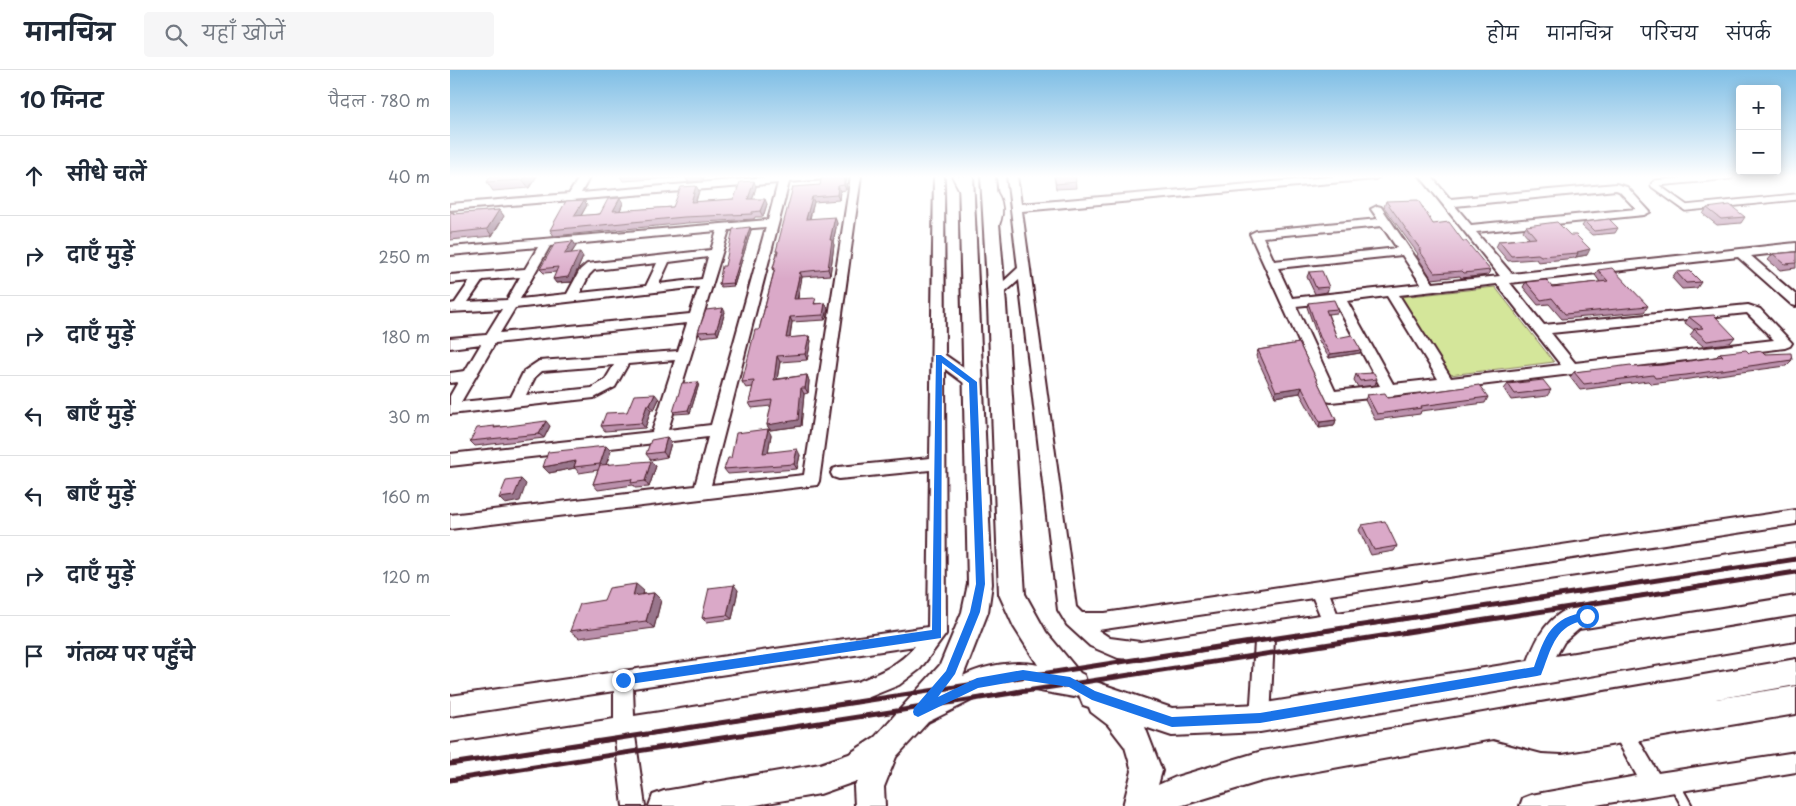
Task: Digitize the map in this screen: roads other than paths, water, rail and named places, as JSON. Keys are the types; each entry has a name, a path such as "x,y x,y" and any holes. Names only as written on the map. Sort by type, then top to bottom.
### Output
{"street":[{"path":"701,492 776,210"},
{"path":"450,522 811,481 851,210"},
{"path":"450,754 857,692 892,678 913,663 937,634 939,210"},
{"path":"664,806 820,779 857,766 885,747 950,674 975,612 980,584 967,210"},
{"path":"990,210 1012,594 1021,616 1046,656 1081,689 1118,715 1137,739 1147,771 1138,806"},
{"path":"1016,210 1067,610 1071,617 1093,639 1114,649 1140,651 1796,551"},
{"path":"1378,210 1430,288"},
{"path":"1453,210 1572,369"},
{"path":"1468,229 1642,213 1644,210"},
{"path":"1385,222 1257,233 1256,236 1271,265 1328,396 1333,398 1785,343 1755,312 1748,309 1541,330"},
{"path":"450,251 773,223"},
{"path":"658,437 696,318 705,282 724,227"},
{"path":"450,409 546,243"},
{"path":"1288,303 1796,247"},
{"path":"1271,265 1405,251"},
{"path":"571,298 584,273 591,268 716,253"},
{"path":"1741,254 1796,302"},
{"path":"651,289 664,260"},
{"path":"996,294 1023,270"},
{"path":"450,279 529,272"},
{"path":"455,308 479,276"},
{"path":"455,308 571,298 705,282"},
{"path":"1391,292 1448,384"},
{"path":"1339,298 1390,391"},
{"path":"450,343 696,318"},
{"path":"516,401 529,374 539,366 684,355"},
{"path":"938,357 973,382"},
{"path":"450,409 594,393 603,390 614,382 623,359"},
{"path":"450,378 468,376"},
{"path":"450,460 717,430"},
{"path":"839,473 938,463"},
{"path":"1071,617 1080,621 1098,622 1796,517"},
{"path":"1537,672 1546,646 1554,632 1575,618 1796,583"},
{"path":"1319,589 1331,621"},
{"path":"918,712 977,683 1023,675 1081,689 1172,722 1260,718 1796,629"},
{"path":"1260,718 1265,631"},
{"path":"450,706 937,634"},
{"path":"1147,806 1176,792 1262,766 1796,672"},
{"path":"623,680 625,728 634,806"},
{"path":"1492,726 1542,738 1562,739 1796,700"},
{"path":"1621,729 1663,782"},
{"path":"870,806 869,787 885,747"},
{"path":"1531,806 1663,782 1796,762"}],"lane":[{"path":"1663,782 1687,806"}],"railway":[{"path":"450,764 1796,559"},
{"path":"450,780 1796,572"}]}
